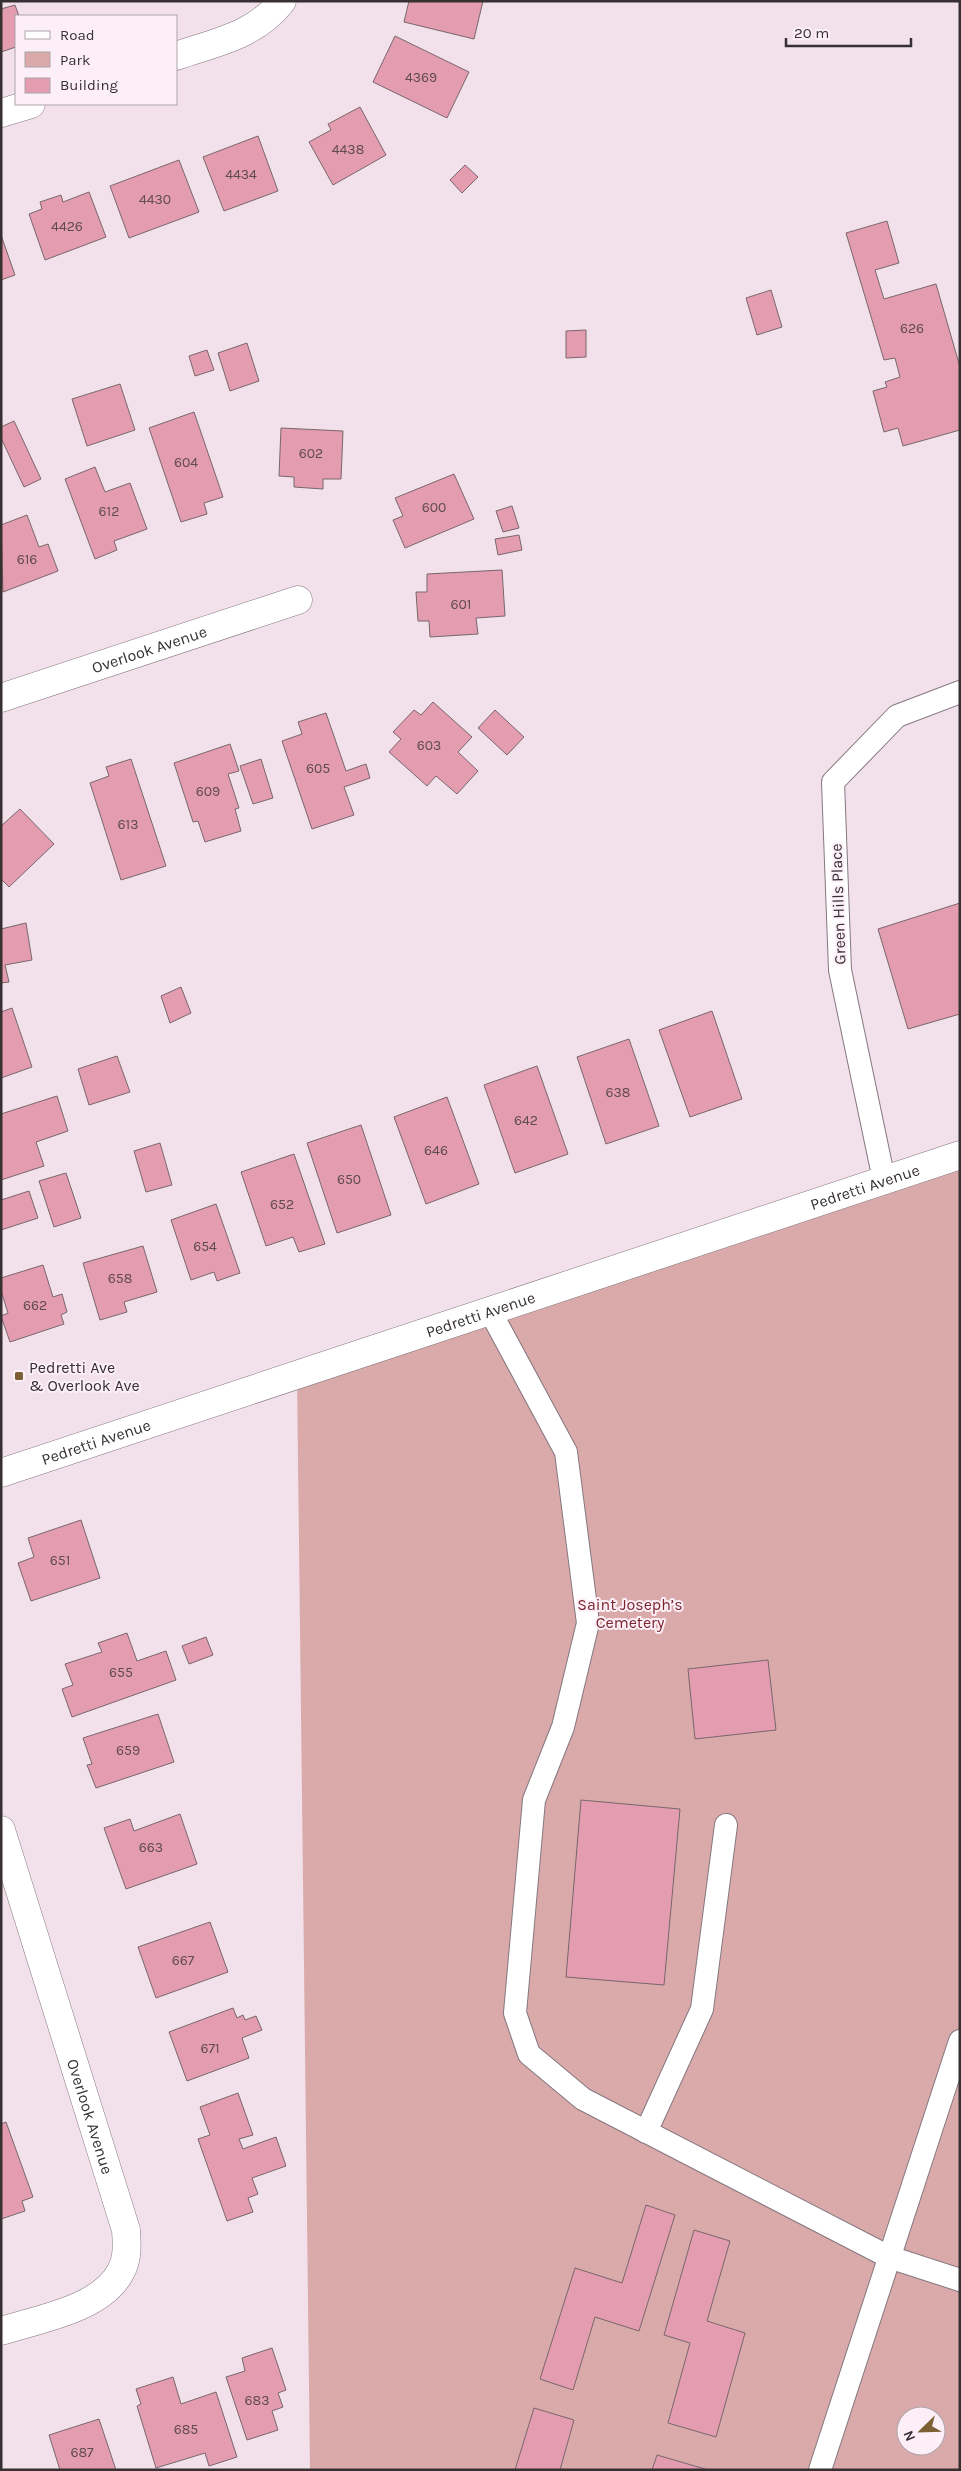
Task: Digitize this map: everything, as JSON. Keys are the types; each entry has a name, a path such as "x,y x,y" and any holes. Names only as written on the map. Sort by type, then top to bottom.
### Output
{"street":[{"path":"178,55 247,32 270,16 282,1"},
{"path":"1,113 28,105"},
{"name":"Overlook Avenue","path":"1,698 298,600"},
{"name":"Pedretti Avenue","path":"1,1473 960,1155"},
{"name":"Overlook Avenue","path":"1,1830 126,2230 127,2250 122,2270 110,2287 91,2300 84,2304 1,2331"}],"lane":[{"name":"Green Hills Place","path":"884,1180 840,970 833,782 897,716 960,692"},
{"path":"490,1311 566,1452 588,1623 563,1727 534,1800 515,2014 529,2054 583,2099 889,2257 960,2280"},
{"path":"646,2132 702,2009 726,1825"},
{"path":"820,2470 960,2041"}],"green space":[{"name":"Saint Joseph’s Cemetery","path":"960,1155 960,2470 310,2470 297,1375"}],"building":[{"path":"409,1 483,1 474,39 404,22"},
{"path":"15,5 19,15 15,15 15,47 1,52 1,9"},
{"path":"395,36 469,72 447,118 373,82"},
{"path":"360,107 386,155 333,185 309,142 331,130 328,124"},
{"path":"258,136 278,191 224,211 203,157"},
{"path":"179,160 199,212 129,238 110,186"},
{"path":"465,165 478,177 462,193 450,180"},
{"path":"89,192 106,237 45,260 29,214 42,209 40,202 61,195 63,202"},
{"path":"887,221 899,263 875,270 884,299 936,284 960,367 960,430 903,446 898,428 884,432 873,391 887,387 885,382 900,377 895,358 884,360 846,233"},
{"path":"1,235 15,275 1,280"},
{"path":"771,290 782,327 757,335 746,298"},
{"path":"586,330 586,357 566,358 566,331"},
{"path":"247,343 259,381 230,391 218,353"},
{"path":"207,350 214,370 195,376 189,356"},
{"path":"120,384 135,430 87,446 72,399"},
{"path":"194,412 223,497 204,503 207,514 181,522 149,428"},
{"path":"14,421 41,479 24,487 1,438 1,427"},
{"path":"281,428 343,431 341,479 323,479 323,489 294,487 294,477 279,476"},
{"path":"95,467 105,492 130,483 147,529 114,541 117,550 95,559 65,479"},
{"path":"454,474 474,519 405,548 393,520 403,516 395,498"},
{"path":"512,506 519,528 503,532 496,511"},
{"path":"27,515 39,547 48,544 58,571 3,592 1,525"},
{"path":"519,535 522,550 498,555 495,539"},
{"path":"502,570 505,616 476,618 478,634 430,637 429,621 418,621 416,592 427,592 427,574"},
{"path":"433,702 472,737 458,752 478,771 457,794 436,776 427,786 389,752 401,739 393,732 414,710 421,715"},
{"path":"495,710 524,737 507,755 478,728"},
{"path":"326,713 346,771 366,764 370,778 344,787 354,815 312,829 282,741 302,734 298,722"},
{"path":"230,744 239,771 228,774 239,808 235,809 241,831 205,842 198,821 193,822 174,763"},
{"path":"131,759 166,866 121,880 90,783 109,776 106,767"},
{"path":"261,759 273,798 253,804 240,766"},
{"path":"20,809 54,844 9,887 1,879 1,826"},
{"path":"960,903 960,1014 908,1029 878,929"},
{"path":"26,923 32,960 5,965 9,982 1,983 1,929"},
{"path":"181,987 191,1013 170,1023 161,996"},
{"path":"12,1008 32,1067 1,1078 1,1012"},
{"path":"712,1011 742,1099 690,1117 659,1030"},
{"path":"629,1039 659,1126 606,1144 577,1057"},
{"path":"117,1056 130,1092 89,1105 78,1069"},
{"path":"537,1066 568,1154 515,1173 484,1085"},
{"path":"57,1096 68,1131 36,1142 44,1166 1,1180 1,1114"},
{"path":"447,1097 479,1184 426,1204 394,1117"},
{"path":"361,1125 391,1215 337,1233 307,1143"},
{"path":"160,1143 172,1185 146,1192 134,1151"},
{"path":"294,1154 325,1244 299,1252 293,1237 266,1246 241,1172"},
{"path":"66,1173 81,1218 54,1227 39,1181"},
{"path":"29,1191 38,1218 1,1230 1,1200"},
{"path":"216,1204 240,1273 217,1281 214,1272 191,1280 171,1220"},
{"path":"143,1246 157,1292 124,1302 127,1312 100,1320 83,1263"},
{"path":"43,1265 53,1297 62,1294 67,1312 61,1315 64,1324 10,1342 1,1316 8,1313 1,1291 1,1278"},
{"path":"81,1520 100,1578 31,1601 18,1563 34,1557 28,1538"},
{"path":"127,1633 137,1661 166,1651 176,1680 72,1717 62,1689 73,1685 65,1664 102,1652 98,1643"},
{"path":"206,1637 213,1655 189,1664 182,1646"},
{"path":"768,1660 776,1730 695,1739 688,1669"},
{"path":"158,1714 174,1762 96,1788 87,1765 92,1764 83,1738"},
{"path":"581,1800 680,1809 664,1985 566,1977"},
{"path":"180,1814 197,1864 126,1889 104,1828 130,1819 134,1831"},
{"path":"210,1922 228,1972 156,1998 138,1947"},
{"path":"233,2008 237,2018 243,2015 245,2020 256,2016 262,2030 242,2038 249,2058 187,2081 169,2032"},
{"path":"238,2093 253,2135 239,2139 243,2149 276,2137 286,2166 252,2178 258,2194 248,2198 253,2212 227,2221 198,2139 210,2135 200,2107"},
{"path":"6,2122 33,2197 22,2201 25,2211 1,2219 1,2124"},
{"path":"646,2205 675,2215 639,2331 595,2317 573,2390 540,2379 575,2268 622,2283"},
{"path":"694,2230 730,2241 707,2321 745,2333 716,2437 668,2423 690,2343 664,2335"},
{"path":"272,2348 286,2390 278,2393 283,2407 272,2411 278,2430 247,2440 226,2377 245,2371 242,2358"},
{"path":"173,2377 181,2404 216,2392 237,2457 209,2466 205,2453 156,2468 137,2406 141,2404 136,2389"},
{"path":"534,2408 574,2420 560,2470 515,2470"},
{"path":"99,2419 116,2470 60,2470 49,2435"},
{"path":"657,2455 705,2469 705,2470 652,2470"}],"place":[{"name":"Pedretti Ave & Overlook Ave","path":"19,1376"}]}
